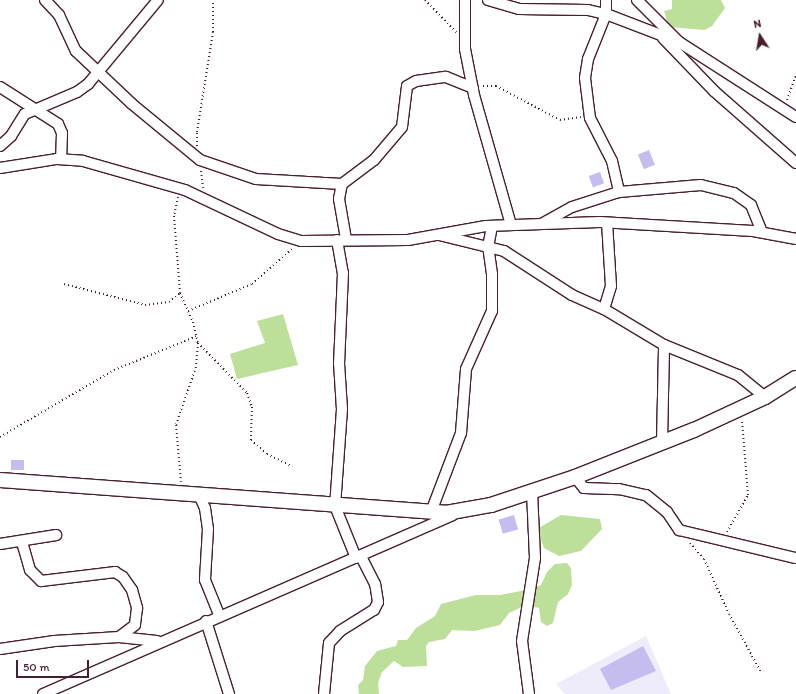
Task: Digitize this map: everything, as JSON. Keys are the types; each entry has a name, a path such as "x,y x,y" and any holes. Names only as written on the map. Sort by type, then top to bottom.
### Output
{"street":[{"path":"45,0 59,15 72,46 97,72 200,160 256,179 342,184 374,160 398,133 404,121 405,91 411,83 452,77 465,88 472,88"},
{"path":"0,146 33,109 77,92 97,72 158,0"},
{"path":"465,0 465,49 472,88 511,225"},
{"path":"488,0 519,9 588,10 606,14 663,38 679,42"},
{"path":"606,0 606,14 585,68 590,115 597,135 612,161 619,192"},
{"path":"637,0 679,42 796,117"},
{"path":"663,38 714,91 796,163"},
{"path":"0,87 58,124 62,133 61,159"},
{"path":"0,168 61,159 83,161 180,189 202,197 282,236 301,241 341,239 408,240 492,226 607,223 762,232 796,239"},
{"path":"324,694 329,643 340,631 374,610 378,602 375,584 359,557 335,506 342,409 339,363 343,273 339,199 342,184"},
{"path":"541,224 572,207 619,192 701,185 734,193 751,205 762,232"},
{"path":"604,309 611,286 607,223"},
{"path":"431,512 461,433 466,369 492,311 493,285 488,247 492,226"},
{"path":"439,235 504,251 572,295 604,309 664,345 729,370 765,397"},
{"path":"662,442 664,345"},
{"path":"43,694 219,615 359,557 462,511 532,493 662,442 765,397 796,378"},
{"path":"575,477 584,488 619,489 646,496 667,512 679,530 796,558"},
{"path":"0,480 200,497 431,512 462,511"},
{"path":"529,694 522,641 535,558 532,493"},
{"path":"200,497 206,508 208,529 205,580 219,615"},
{"path":"0,544 22,542 56,535"},
{"path":"22,542 30,570 41,581 115,572 123,577 132,590 137,608 135,625 118,637"},
{"path":"206,621 230,694"},
{"path":"0,649 54,641 118,637 159,642"}],"path":[{"path":"202,197 197,132 213,32 213,0"},
{"path":"426,0 459,36 465,49"},
{"path":"786,110 796,75"},
{"path":"472,88 496,86 560,120 590,115"},
{"path":"180,189 174,216 180,293 198,336 196,367 176,426 181,495"},
{"path":"188,311 252,284 301,241"},
{"path":"64,284 145,306 169,302 180,293"},
{"path":"0,437 114,370 198,336"},
{"path":"198,343 247,393 252,407 251,440 267,454 292,466"},
{"path":"722,541 748,495 741,408"},
{"path":"679,530 704,559 729,614 762,674"}],"shaded area":[{"path":"646,636 671,694 565,694 556,684"}],"green space":[{"path":"672,0 721,0 725,8 712,26 705,30 669,27 664,11 672,9"},
{"path":"283,314 298,365 237,379 230,354 265,343 257,321"},
{"path":"561,515 600,519 602,529 581,551 559,556 544,548 537,529"},
{"path":"567,563 571,568 572,585 568,594 558,602 553,623 547,626 541,622 539,608 526,605 509,613 500,625 474,631 452,630 445,639 429,642 426,646 427,666 403,667 394,661 382,672 378,683 379,694 359,694 358,685 363,680 365,666 377,651 396,646 398,640 407,640 416,628 435,616 441,604 476,595 500,595 531,589 541,585 547,572 555,564"}],"building":[{"path":"649,150 655,165 644,169 638,154"},
{"path":"600,172 604,183 593,187 589,176"},
{"path":"11,460 24,460 24,470 11,470"},
{"path":"514,515 518,529 503,534 499,519"},
{"path":"643,646 656,671 611,690 600,669"}]}
